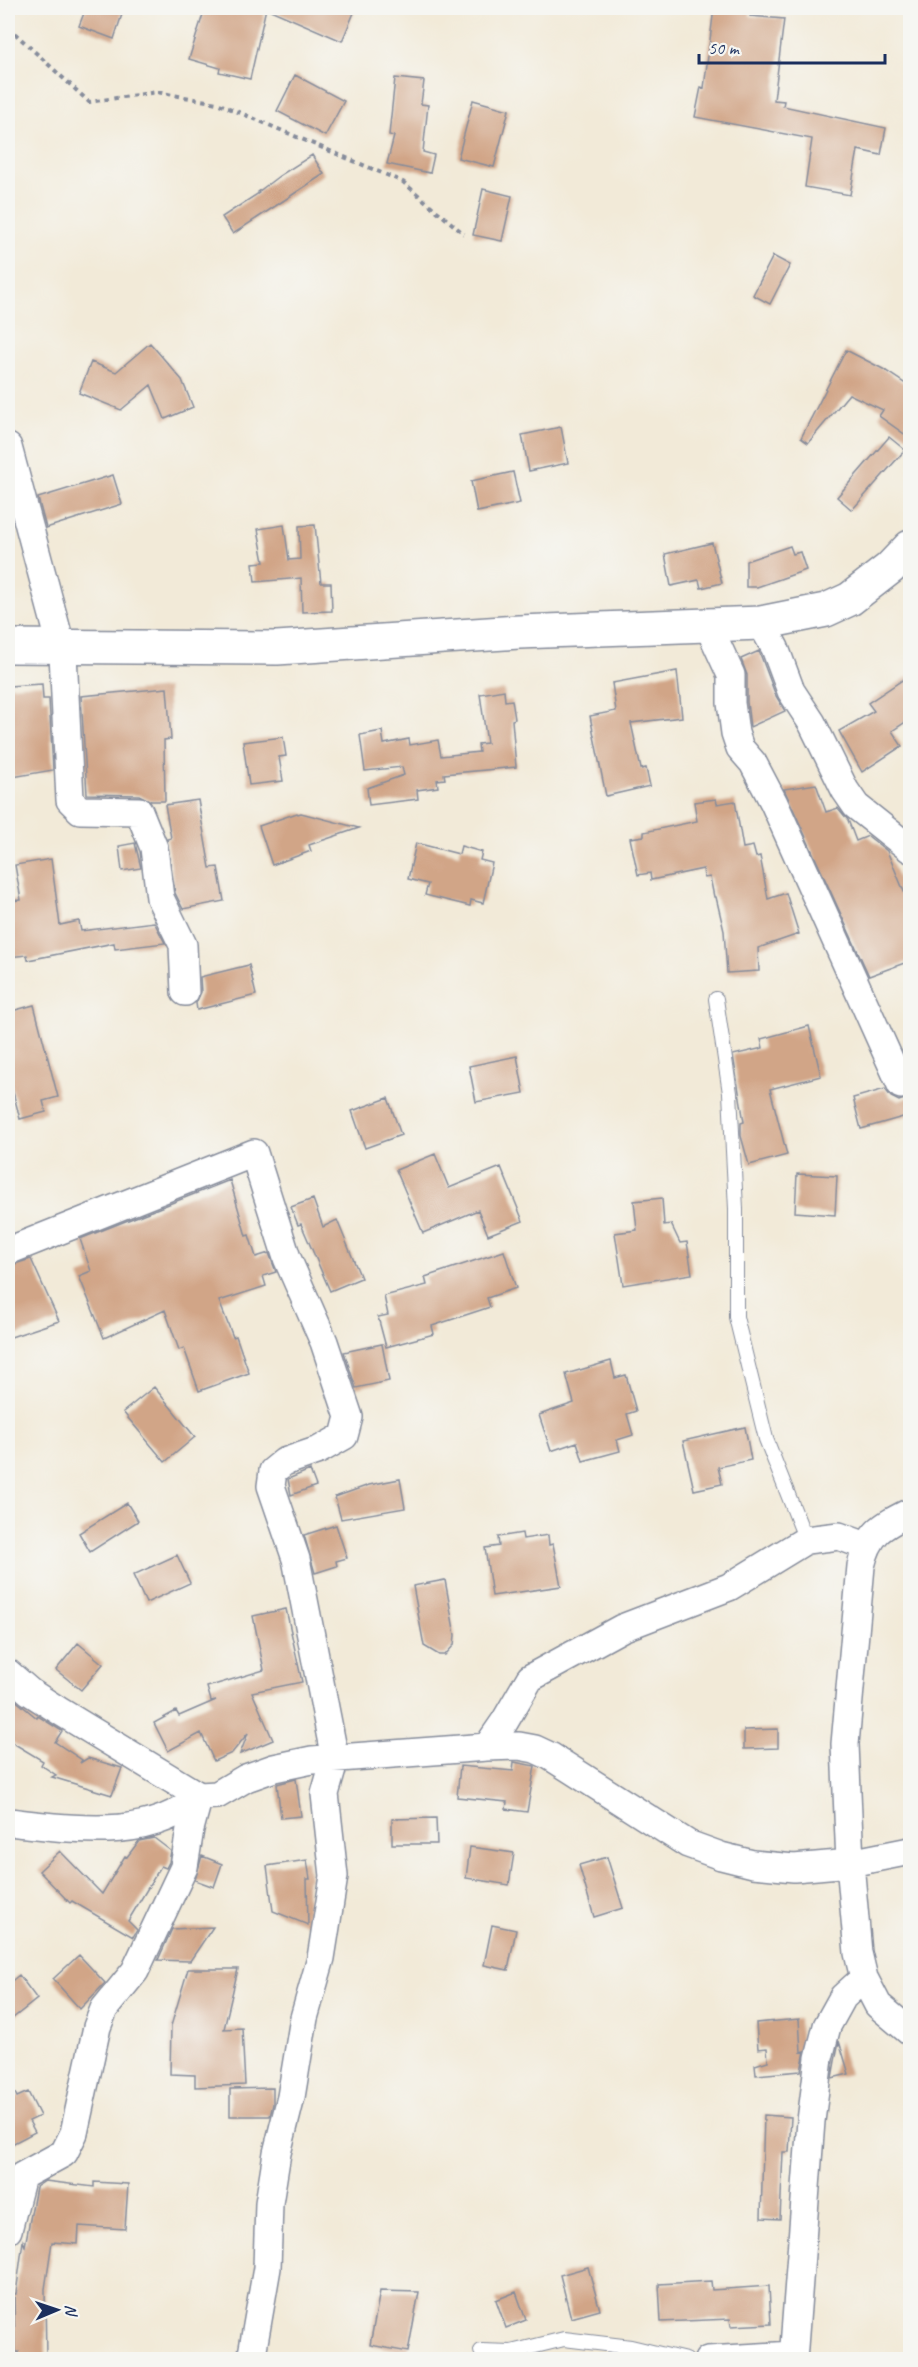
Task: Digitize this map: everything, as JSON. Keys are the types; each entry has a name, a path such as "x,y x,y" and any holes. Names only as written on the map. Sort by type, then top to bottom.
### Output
{"street":[{"path":"8,447 63,653 70,800 80,810 139,811 154,848 160,898 183,945 185,992"},
{"path":"8,646 277,648 519,632 761,623 826,610 850,599 890,568 910,547"},
{"path":"761,623 775,648 791,691 812,723 845,790 856,806 910,849"},
{"path":"708,625 731,675 731,703 735,733 740,748 753,763 774,803 901,1084"},
{"path":"8,1251 255,1153 287,1258 324,1342 349,1418 344,1436 319,1450 284,1462 273,1471 271,1486 298,1569 335,1759 325,1794 334,1876 321,1958 304,2018 291,2097 277,2153 269,2203 267,2268 251,2360"},
{"path":"910,1512 873,1534 866,1546 861,1566 845,1744 850,1863 858,1953 864,1978 878,2005 910,2032"},
{"path":"487,1747 530,1678 622,1628 729,1587 806,1540 839,1536 866,1546"},
{"path":"8,1673 53,1707 200,1796 217,1795 246,1778 274,1768 312,1760 519,1746 550,1756 688,1844 721,1856 753,1864 794,1868 850,1863 910,1851"},
{"path":"8,1822 57,1827 132,1828 164,1820 186,1809 200,1796"},
{"path":"8,2230 22,2176 64,2153 74,2133 100,2018 104,2009 135,1971 184,1867 189,1829 200,1796"},
{"path":"708,2360 793,2357 811,2121 819,2058 827,2026 843,1997 864,1978"}],"lane":[{"path":"716,999 730,1093 736,1209 736,1317 766,1439 806,1540"},
{"path":"480,2351 511,2352 564,2339 631,2347 686,2360"}],"path":[{"path":"8,27 89,102 157,92 217,102 403,182 464,234"}],"building":[{"path":"86,8 124,8 114,39 79,26"},
{"path":"205,8 266,8 250,79 219,72 220,68 189,59"},
{"path":"266,8 356,8 342,41"},
{"path":"714,8 751,8 750,16 784,19 774,100 784,101 783,106 886,128 881,155 858,150 850,195 805,187 812,139 695,117 701,87 704,88"},
{"path":"295,75 344,101 325,136 277,111"},
{"path":"395,78 424,81 421,104 428,105 423,152 434,155 430,173 387,164 394,136 389,135"},
{"path":"473,100 509,110 494,167 458,158"},
{"path":"312,155 324,174 233,234 222,217"},
{"path":"483,189 512,196 502,241 473,235"},
{"path":"773,256 790,265 770,304 753,295"},
{"path":"150,343 182,380 193,407 165,419 151,385 121,410 79,393 91,362 116,372"},
{"path":"846,350 883,369 910,387 910,438 879,416 883,410 849,394 808,443 801,438"},
{"path":"561,427 568,463 529,471 522,435"},
{"path":"889,437 905,450 852,510 837,497"},
{"path":"513,472 520,503 477,512 471,481"},
{"path":"113,475 122,504 46,528 38,498"},
{"path":"284,525 289,560 300,559 299,526 315,525 321,583 331,583 332,611 302,612 301,578 255,582 253,563 264,562 258,529"},
{"path":"712,543 722,583 701,588 699,580 671,586 665,554"},
{"path":"790,546 793,554 800,552 806,570 757,587 746,587 746,561"},
{"path":"759,651 776,696 785,711 750,727 747,675 741,659"},
{"path":"677,671 682,717 631,723 641,769 646,768 650,786 606,796 590,716 616,711 612,683"},
{"path":"910,675 910,719 892,731 902,746 862,772 839,731 874,711 868,703"},
{"path":"42,684 43,699 49,699 53,770 13,777 8,745 8,686"},
{"path":"167,688 171,739 164,740 165,801 151,801 139,795 87,794 81,696"},
{"path":"504,690 505,701 512,700 515,719 512,720 516,767 444,774 445,779 437,780 438,787 417,790 418,799 369,805 367,788 404,775 402,767 365,771 360,735 382,731 384,744 409,739 410,745 438,740 441,756 479,752 478,744 487,743 480,694"},
{"path":"283,737 286,756 279,757 283,781 249,785 243,742"},
{"path":"816,784 826,812 838,808 848,820 856,841 868,836 887,851 910,906 910,961 869,976 784,789"},
{"path":"716,799 717,804 735,801 743,848 753,846 756,857 760,856 768,899 786,893 799,934 758,948 759,971 727,973 724,931 710,877 704,878 703,869 651,880 650,873 638,875 630,838 644,836 644,832 697,821 694,802"},
{"path":"198,800 210,868 218,867 224,901 183,909 175,893 167,839 171,838 165,805"},
{"path":"297,813 359,828 309,845 311,851 272,865 259,826"},
{"path":"135,843 141,868 122,871 119,846"},
{"path":"416,843 459,854 461,846 482,852 480,860 492,863 483,903 471,900 470,906 425,895 428,884 408,879"},
{"path":"51,859 60,925 79,921 81,931 154,922 165,943 115,949 114,943 28,960 27,955 8,957 8,901 21,900 15,865"},
{"path":"249,965 256,995 197,1010 196,1003 201,992 200,977"},
{"path":"34,1005 58,1097 43,1101 46,1112 20,1119 8,1073 8,1012"},
{"path":"809,1026 821,1076 770,1089 787,1155 749,1165 741,1136 741,1123 744,1122 733,1055 763,1048 761,1039"},
{"path":"517,1056 524,1093 476,1102 469,1066"},
{"path":"885,1089 891,1097 899,1101 910,1097 910,1115 861,1129 853,1098"},
{"path":"388,1098 401,1135 365,1148 352,1111"},
{"path":"435,1154 449,1188 501,1167 523,1221 488,1235 478,1210 423,1233 396,1170"},
{"path":"797,1174 837,1176 835,1215 795,1212"},
{"path":"230,1180 246,1236 249,1235 256,1257 269,1253 276,1272 263,1276 266,1286 219,1301 233,1337 236,1336 249,1373 199,1391 184,1348 179,1350 165,1310 104,1338 79,1276 91,1271 80,1239"},
{"path":"662,1198 664,1225 671,1224 680,1243 687,1242 692,1274 623,1285 615,1233 637,1230 634,1201"},
{"path":"313,1199 323,1227 337,1220 361,1278 330,1291 301,1224 298,1225 291,1207"},
{"path":"504,1251 516,1288 487,1298 490,1307 432,1326 434,1334 386,1347 378,1317 388,1315 384,1296 427,1285 425,1277"},
{"path":"31,1259 59,1321 8,1338 8,1266"},
{"path":"382,1344 389,1381 356,1388 344,1352"},
{"path":"611,1361 615,1378 626,1375 636,1411 627,1414 633,1435 617,1440 620,1451 583,1461 577,1442 551,1451 539,1415 574,1403 566,1374"},
{"path":"154,1387 195,1437 165,1462 123,1412"},
{"path":"745,1427 751,1460 718,1467 722,1484 694,1490 683,1441"},
{"path":"310,1470 316,1486 291,1495 288,1479"},
{"path":"400,1479 405,1508 341,1519 335,1497 369,1485"},
{"path":"127,1503 138,1521 90,1552 79,1533"},
{"path":"336,1525 347,1558 336,1561 337,1566 315,1573 304,1535"},
{"path":"522,1533 523,1539 548,1535 549,1545 553,1544 561,1586 492,1596 485,1548 499,1546 498,1537"},
{"path":"177,1555 190,1583 146,1603 133,1575"},
{"path":"445,1580 455,1635 454,1645 445,1655 439,1655 424,1646 413,1586"},
{"path":"286,1609 302,1682 252,1692 273,1740 240,1754 248,1733 232,1753 214,1761 201,1733 168,1751 154,1723 176,1711 179,1716 216,1700 211,1701 207,1687 264,1670 253,1616"},
{"path":"78,1643 103,1664 81,1690 56,1670"},
{"path":"8,1694 37,1718 38,1716 62,1731 55,1742 82,1760 80,1763 88,1758 122,1768 112,1795 52,1777 56,1775 41,1765 43,1761 8,1740"},
{"path":"778,1729 778,1748 744,1749 744,1730"},
{"path":"514,1762 535,1766 527,1812 506,1809 507,1802 457,1797 460,1766 513,1771"},
{"path":"296,1779 301,1816 281,1818 277,1784"},
{"path":"436,1818 437,1844 392,1844 392,1819"},
{"path":"154,1838 171,1851 169,1862 166,1868 161,1866 128,1921 137,1930 133,1937 72,1901 70,1903 39,1871 60,1851 102,1894 125,1856 127,1857 139,1841"},
{"path":"470,1847 514,1853 509,1885 466,1878"},
{"path":"202,1856 222,1864 214,1887 195,1880"},
{"path":"607,1857 623,1908 594,1917 579,1865"},
{"path":"307,1860 310,1879 307,1879 308,1925 273,1911 267,1866"},
{"path":"492,1925 516,1930 508,1970 484,1965"},
{"path":"213,1927 190,1961 158,1960 172,1929"},
{"path":"79,1955 105,1983 80,2009 53,1979"},
{"path":"188,1969 238,1969 224,2029 242,2028 245,2085 195,2087 195,2075 170,2074 171,2026"},
{"path":"19,1975 37,1999 8,2022 8,1984"},
{"path":"799,2019 801,2052 805,2051 801,2071 756,2075 755,2065 768,2061 767,2048 758,2049 756,2023"},
{"path":"839,2041 849,2074 832,2078 835,2061"},
{"path":"8,2078 17,2097 28,2092 40,2116 29,2121 35,2132 8,2146"},
{"path":"273,2088 270,2116 230,2116 230,2089"},
{"path":"764,2115 791,2117 789,2152 783,2152 780,2219 761,2218"},
{"path":"45,2181 94,2187 94,2182 128,2184 125,2229 79,2226 78,2244 52,2242 45,2289 46,2360 19,2360 19,2352 15,2352 14,2294 16,2294 23,2241 25,2246 36,2187"},
{"path":"588,2267 600,2310 571,2318 560,2275"},
{"path":"711,2281 712,2290 769,2286 771,2324 731,2326 730,2319 661,2322 659,2284"},
{"path":"380,2291 419,2292 408,2352 370,2345"},
{"path":"516,2292 526,2320 506,2328 496,2300"}]}
